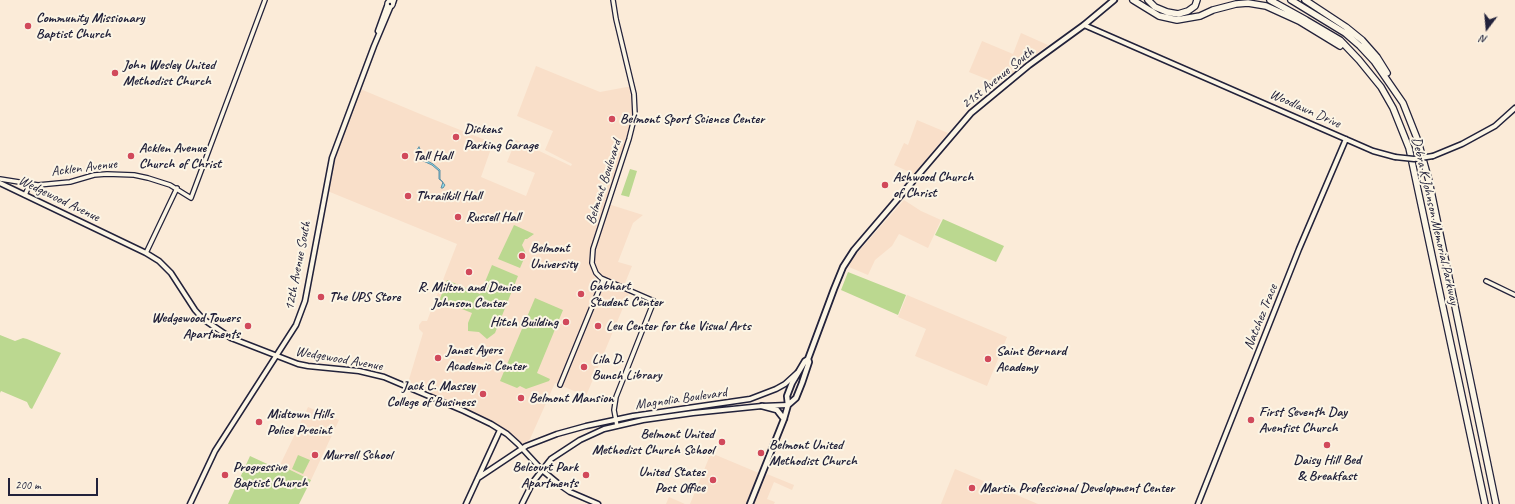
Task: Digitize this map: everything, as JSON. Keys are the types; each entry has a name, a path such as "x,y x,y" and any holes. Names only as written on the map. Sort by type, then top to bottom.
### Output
{"highway":[{"path":"1133,0 1159,16 1177,20 1200,16 1213,10 1236,4 1248,3 1266,6 1299,21 1337,43 1359,60"},
{"path":"1143,0 1148,8"},
{"path":"1148,0 1155,7 1167,12 1178,14 1188,11 1195,6 1197,0"},
{"name":"Debra K Johnson Memorial Parkway","path":"1270,0 1340,40 1381,87 1393,108 1409,148 1485,504"},
{"name":"Debra K Johnson Memorial Parkway","path":"1291,0 1345,33 1360,46 1374,61 1403,103 1418,141 1429,181 1496,504"},
{"path":"1304,0 1322,10 1362,40 1377,57 1392,79 1403,103"}],"main road":[{"path":"1104,8 1110,0"},
{"path":"1104,8 1114,0"},
{"name":"12th Avenue South","path":"190,504 215,451 277,357 296,325 301,313 332,158 378,36 380,24 389,7"},
{"name":"21st Avenue South","path":"788,405 796,398 809,362 808,359 843,267 854,250 971,112 1029,65 1084,25 1104,8"},
{"name":"Woodlawn Drive","path":"1084,25 1373,151 1395,157 1414,159 1433,156 1462,144 1495,126 1515,108"},
{"name":"Natchez Trace","path":"1198,504 1299,249 1346,139"},
{"name":"Wedgewood Avenue","path":"0,183 160,261 171,273 194,310 203,319 231,338 277,357 308,366 359,371 384,376 464,411 500,430 513,439 542,470 565,488 598,504"},
{"name":"21st Avenue South","path":"750,504 784,420 788,405 787,396 798,372 808,359"},
{"name":"Magnolia Boulevard","path":"478,478 522,449 570,430 663,411 750,399 785,384 798,372"},
{"name":"Magnolia Boulevard","path":"522,504 533,482 542,470 557,455 580,440 604,429 644,420 693,413 788,405"},
{"path":"762,406 777,410 784,420"},
{"path":"466,504 500,430"}],"street":[{"name":"Acklen Avenue","path":"0,179 38,185 70,182 94,175 119,174 148,178 170,184 191,198 265,0"},
{"name":"Belmont Boulevard","path":"603,280 598,277 594,271 592,251 630,140 635,108 634,94 616,19 613,0"},
{"path":"389,7 387,4 392,1"},
{"path":"25,195 28,188 38,185"},
{"path":"146,253 177,188"},
{"path":"560,385 603,280 654,301 618,392 614,407 617,426"},
{"path":"1486,280 1515,295"}],"shaded area":[{"path":"1021,33 1048,45 999,84 969,72 982,41 1013,54"},
{"name":"Belmont University","path":"536,66 600,92 632,86 635,113 608,204 643,215 633,223 618,262 632,266 623,288 630,291 586,396 555,383 530,439 521,447 491,424 407,386 423,333 419,329 419,325 422,321 427,321 457,244 325,190 329,169 358,88 493,143 481,177 526,196 535,173 507,162 516,140 571,166 572,164 545,150 553,131 517,116"},
{"path":"917,120 948,133 914,174 894,165 904,143 908,145"},
{"path":"904,200 921,211 941,220 928,248 899,234 892,246 875,260 868,275 849,267 851,260"},
{"path":"907,295 1007,337 987,386 915,356 926,329 898,317"},
{"path":"308,407 339,420 311,480 280,465"},
{"path":"711,453 766,476 767,474 794,485 792,490 774,482 767,499 775,502 774,504 690,504"},
{"path":"955,469 1038,504 941,504"},
{"path":"669,497 685,504 666,504"}],"green space":[{"path":"630,169 637,171 629,197 621,195"},
{"path":"943,219 1004,246 996,262 935,235"},
{"path":"514,225 534,234 525,239 522,245 526,254 520,268 498,259"},
{"path":"492,265 518,276 495,333 487,339 479,332 468,331 468,323 472,313 444,302 441,302 440,305 438,304 447,280 480,294"},
{"path":"848,272 906,295 898,315 841,290"},
{"path":"535,298 563,310 537,373 550,379 549,381 526,389 520,386 517,388 500,381"},
{"path":"0,335 15,341 23,338 27,339 61,353 32,409 27,402 1,391 0,393"},
{"path":"298,455 310,460 303,474 292,469"},
{"path":"250,456 278,469 280,465 311,480 299,504 228,504"}],"water":[{"path":"419,147 420,149 417,151 422,158 440,170 440,179 442,181 439,179 439,171 432,165 421,160 416,151"},
{"path":"443,182 445,185 441,188"}],"place":[{"name":"Community Missionary Baptist Church","path":"28,26"},
{"name":"John Wesley United Methodist Church","path":"115,73"},
{"name":"Belmont Sport Science Center","path":"612,119"},
{"name":"Dickens Parking Garage","path":"456,137"},
{"name":"Acklen Avenue Church of Christ","path":"131,156"},
{"name":"Tall Hall","path":"405,156"},
{"name":"Ashwood Church of Christ","path":"885,185"},
{"name":"Thrailkill Hall","path":"408,196"},
{"name":"Russell Hall","path":"458,217"},
{"name":"Belmont University","path":"522,256"},
{"name":"R. Milton and Denice Johnson Center","path":"469,272"},
{"name":"Gabhart Student Center","path":"581,294"},
{"name":"The UPS Store","path":"321,297"},
{"name":"Hitch Building","path":"566,322"},
{"name":"Wedgewood Towers Apartments","path":"248,326"},
{"name":"Leu Center for the Visual Arts","path":"598,326"},
{"name":"Janet Ayers Academic Center","path":"438,358"},
{"name":"Saint Bernard Academy","path":"988,359"},
{"name":"Lila D. Bunch Library","path":"584,367"},
{"name":"Jack C. Massey College of Business","path":"483,394"},
{"name":"Belmont Mansion","path":"521,398"},
{"name":"First Seventh Day Aventist Church","path":"1251,420"},
{"name":"Midtown Hills Police Precint","path":"259,422"},
{"name":"Belmont United Methodist Church School","path":"722,442"},
{"name":"Daisy Hill Bed & Breakfast","path":"1327,445"},
{"name":"Belmont United Methodist Church","path":"761,453"},
{"name":"Murrell School","path":"315,455"},
{"name":"Progressive Baptist Church","path":"225,475"},
{"name":"Belcourt Park Apartments","path":"586,475"},
{"name":"United States Post Office","path":"713,480"},
{"name":"Martin Professional Development Center","path":"972,488"}]}
